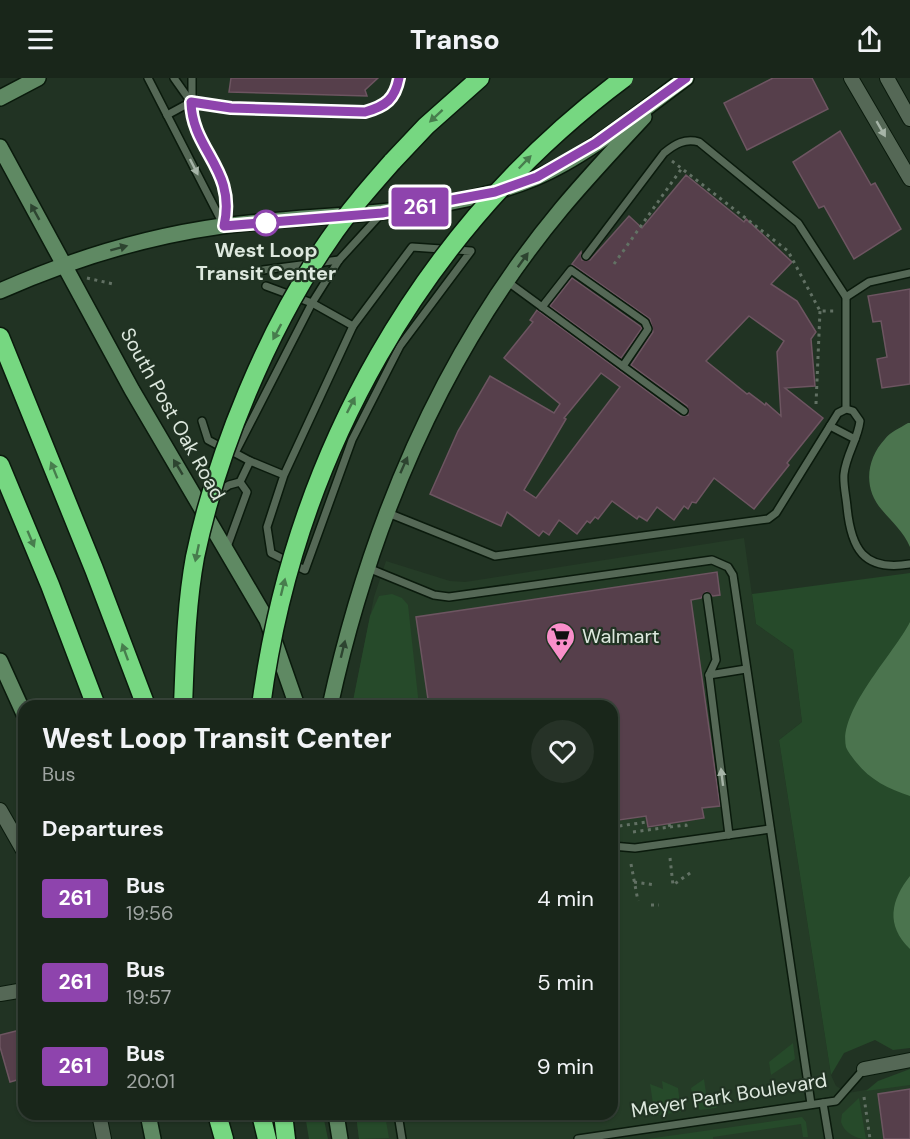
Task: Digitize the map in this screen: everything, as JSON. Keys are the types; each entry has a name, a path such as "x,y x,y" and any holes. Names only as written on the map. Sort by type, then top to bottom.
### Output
{"highway":[{"path":"183,700 186,631 195,558 211,495 232,432 259,365 328,241 392,162 426,126 480,78"},
{"path":"262,700 272,635 302,523 325,459 380,350 450,246 492,195 540,147 624,78"},
{"path":"0,337 94,569 144,700"},
{"path":"0,465 50,585 94,700"},
{"path":"219,1120 224,1139"},
{"path":"222,1120 224,1139"},
{"path":"262,1120 267,1139"},
{"path":"283,1120 286,1139"}],"main road":[{"path":"0,98 38,78"},
{"path":"0,291 63,264 164,236 224,226 382,213 476,197 537,177 596,143 686,78"},
{"path":"331,700 342,651 366,567 385,511 424,421 463,351 508,282 561,209 663,95"},
{"name":"South Post Oak Road","path":"0,147 63,264 98,322 132,390 267,620 295,700"},
{"path":"0,661 18,701"},
{"path":"149,1120 153,1139"},
{"path":"337,1120 340,1139"}],"street":[{"path":"851,78 910,179"},
{"path":"887,78 910,119"},
{"path":"0,810 18,842"},
{"path":"0,994 18,991"},
{"name":"Meyer Park Boulevard","path":"864,1069 910,1060"},
{"path":"100,1120 104,1139"}],"lane":[{"path":"148,78 224,226"},
{"path":"174,78 191,102"},
{"path":"192,78 191,102 194,123 226,188 227,211 224,226"},
{"path":"167,115 191,102 231,108 365,112 384,106 396,93 399,78"},
{"path":"586,256 663,155 681,142 699,142 798,223 846,297 846,409"},
{"path":"235,453 312,303 339,260 382,213"},
{"path":"412,247 471,251 395,357 352,440 305,570 272,553 267,527 284,475 353,326 412,247"},
{"path":"263,270 339,260"},
{"path":"542,306 571,270 645,322 648,329 623,366"},
{"path":"846,297 869,282 910,273"},
{"path":"508,282 684,411"},
{"path":"267,286 312,303 353,326"},
{"path":"385,511 495,556 768,519 776,513 838,413 846,409 853,411 860,421 844,475 852,542 865,557 875,562 906,565"},
{"path":"202,421 208,440 284,475"},
{"path":"830,426 855,439"},
{"path":"196,499 217,494 229,485 240,482 250,461"},
{"path":"226,549 247,492 240,482"},
{"path":"366,567 434,595 449,597 712,560 728,567 733,575 811,1104"},
{"path":"707,597 716,660 709,675 729,835"},
{"path":"709,675 746,669"},
{"path":"618,847 635,848 770,829"},
{"name":"Meyer Park Boulevard","path":"578,1139 836,1101 864,1069"},
{"path":"823,1103 829,1139"},
{"path":"399,1120 402,1139"}],"path":[{"path":"663,155 788,251 820,311 816,404"},
{"path":"614,264 682,168"},
{"path":"86,278 113,284"},
{"path":"820,311 846,311"},
{"path":"618,826 647,822"},
{"path":"633,832 670,827 669,824"},
{"path":"670,858 674,885 693,871"},
{"path":"630,864 638,901"},
{"path":"633,882 656,885"},
{"path":"651,905 659,905"},
{"path":"864,1096 870,1139"}],"shaded area":[{"path":"910,423 910,547 901,532 876,502 869,474 879,447 890,434"},
{"path":"744,538 756,624 793,650 802,722 779,740 831,1075 836,1086 848,1093 910,1082 910,1139 359,1139 357,1120 618,1120 618,700 353,700 374,597 386,561 450,581 465,582"},
{"path":"910,573 910,1048 893,1050 875,1040 844,1053 831,1075 779,740 802,722 793,650 756,624 752,594"},
{"path":"392,594 402,598 408,605 418,700 353,700 370,616 379,596"},
{"path":"910,622 910,796 880,783 867,774 846,747 846,733 858,700"},
{"path":"910,876 910,949 897,931 894,912 898,894"},
{"path":"793,1043 795,1059 771,1075 769,1062"},
{"path":"910,1069 910,1085 866,1091 878,1081"},
{"path":"704,1079 707,1100 718,1093 720,1103 716,1108 700,1110 694,1106 691,1088"},
{"path":"662,1081 678,1088 681,1112 658,1115 654,1110 650,1084 663,1089"},
{"path":"859,1098 866,1139 850,1134 841,1122 842,1114"},
{"path":"802,1117 806,1122 808,1137 803,1137 801,1124 713,1137 713,1139 647,1139"},
{"path":"306,1120 324,1120 328,1139 309,1139"},
{"path":"357,1120 386,1120 389,1138 359,1139"}],"building":[{"path":"231,78 378,78 365,90 367,96 229,92"},
{"path":"773,78 812,78 828,109 747,150 724,103"},
{"path":"840,131 871,185 875,183 901,229 854,259 824,206 819,208 793,162"},
{"path":"686,175 744,222 746,219 792,262 771,284 797,301 816,332 811,339 815,386 785,388 823,418 754,509 714,478 696,503 692,502 688,509 684,506 674,520 657,507 647,521 639,516 637,519 612,501 598,519 595,517 590,523 587,521 577,534 559,520 549,535 543,531 539,536 507,512 501,526 430,494 458,431 490,376 554,413 560,404 504,358 533,322 530,320 537,310 681,416 688,415 687,406 631,365 653,332 650,319 572,264 581,252 582,260 590,260 629,216 642,228","holes":["749,316 784,341 777,352 781,416 766,403 765,405 749,393 747,394 706,361","601,373 620,387 536,498 524,490 566,419 564,418"]},
{"path":"572,278 642,328 621,358 550,306"},
{"path":"910,289 910,384 882,388 877,359 887,357 881,321 873,322 868,296"},
{"name":"Walmart","path":"717,572 720,595 713,596 706,592 701,598 691,600 720,806 702,808 704,818 648,827 646,816 618,820 618,700 428,700 416,617"},
{"path":"18,1030 18,1080 10,1082 0,1047 0,1035"},
{"path":"910,1089 910,1139 884,1139 878,1094"}],"bus line":[{"name":"261","path":"399,78 396,93 384,106 365,112 231,108 205,106 191,102 196,129 223,178 226,188 228,200 224,226 382,213 458,201 495,192 537,177 596,143 686,78"}],"place":[{"name":"West Loop Transit Center","path":"266,223"},
{"name":"Walmart","path":"561,662"}]}
